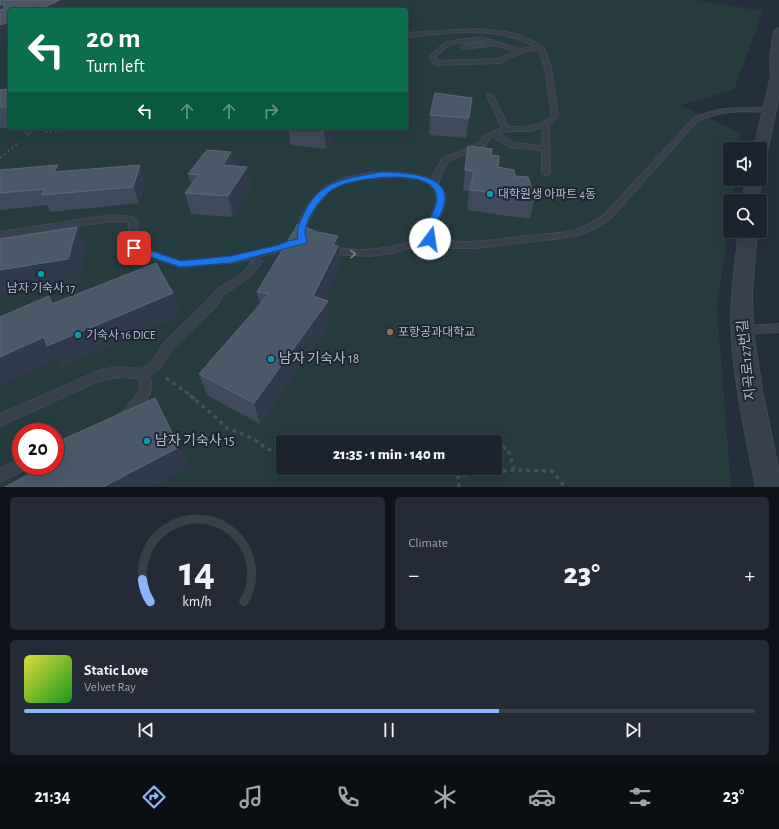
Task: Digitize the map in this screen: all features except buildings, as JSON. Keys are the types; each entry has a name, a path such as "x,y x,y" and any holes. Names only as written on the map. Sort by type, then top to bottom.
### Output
{"street":[{"path":"762,142 769,110 776,92 776,58 779,31"},
{"name":"지곡로127번길","path":"747,238 743,278 742,330 754,416 769,487"}],"lane":[{"path":"408,35 480,31 504,33 541,48 548,68 555,116 546,124 530,129 506,129 486,137 482,144 467,152 446,160 440,168 434,184"},
{"path":"523,50 500,61 436,63 433,56 448,43 481,39 519,51 523,50 541,48"},
{"path":"490,95 506,129"},
{"path":"323,250 346,254 389,252 430,239 437,242 457,244 482,243 559,236 574,233 593,227 608,216 696,119 702,116 724,111 744,109 769,110"},
{"path":"546,124 546,173"},
{"path":"493,134 513,145 546,148"},
{"path":"0,235 111,218 133,220 134,248 180,264 231,260 281,248 292,243 306,243 301,231 310,208 317,198 330,187 342,182 381,175 406,175 417,177 434,184 439,190 441,199 437,217 429,230 430,239"},
{"path":"0,420 95,377 110,372 128,371 142,374 155,366 169,345 213,302 220,292 245,276 254,268 257,262 253,255"},
{"path":"742,330 779,328"},
{"path":"119,421 135,409 143,395 146,383 142,374"},
{"path":"0,475 12,469"}],"path":[{"path":"0,158 30,130"},
{"path":"155,366 165,377 170,379 219,420 225,427 252,438 268,449 276,452"},
{"path":"502,447 508,449 514,470"},
{"path":"459,487 458,476 514,470 552,472 565,487"}],"green space":[{"name":"포항공과대학교","path":"0,0 696,0 763,11 734,90 680,105 741,133 739,142 723,142 723,186 734,186 733,194 723,194 723,238 727,238 717,309 731,487 0,487"}],"place":[{"name":"대학원생 아파트 4동","path":"490,194"},
{"name":"남자 기숙사 17","path":"41,274"},
{"name":"포항공과대학교","path":"390,332"},
{"name":"기숙사 16 DICE","path":"78,335"},
{"name":"남자 기숙사 18","path":"271,359"},
{"name":"남자 기숙사 15","path":"147,441"}],"route":[{"path":"134,248 180,264 231,260 281,248 292,243 302,241 301,231 310,208 317,198 330,187 342,182 369,176 395,174 417,177 434,184 439,190 441,199 437,217 429,230 430,239"}]}
